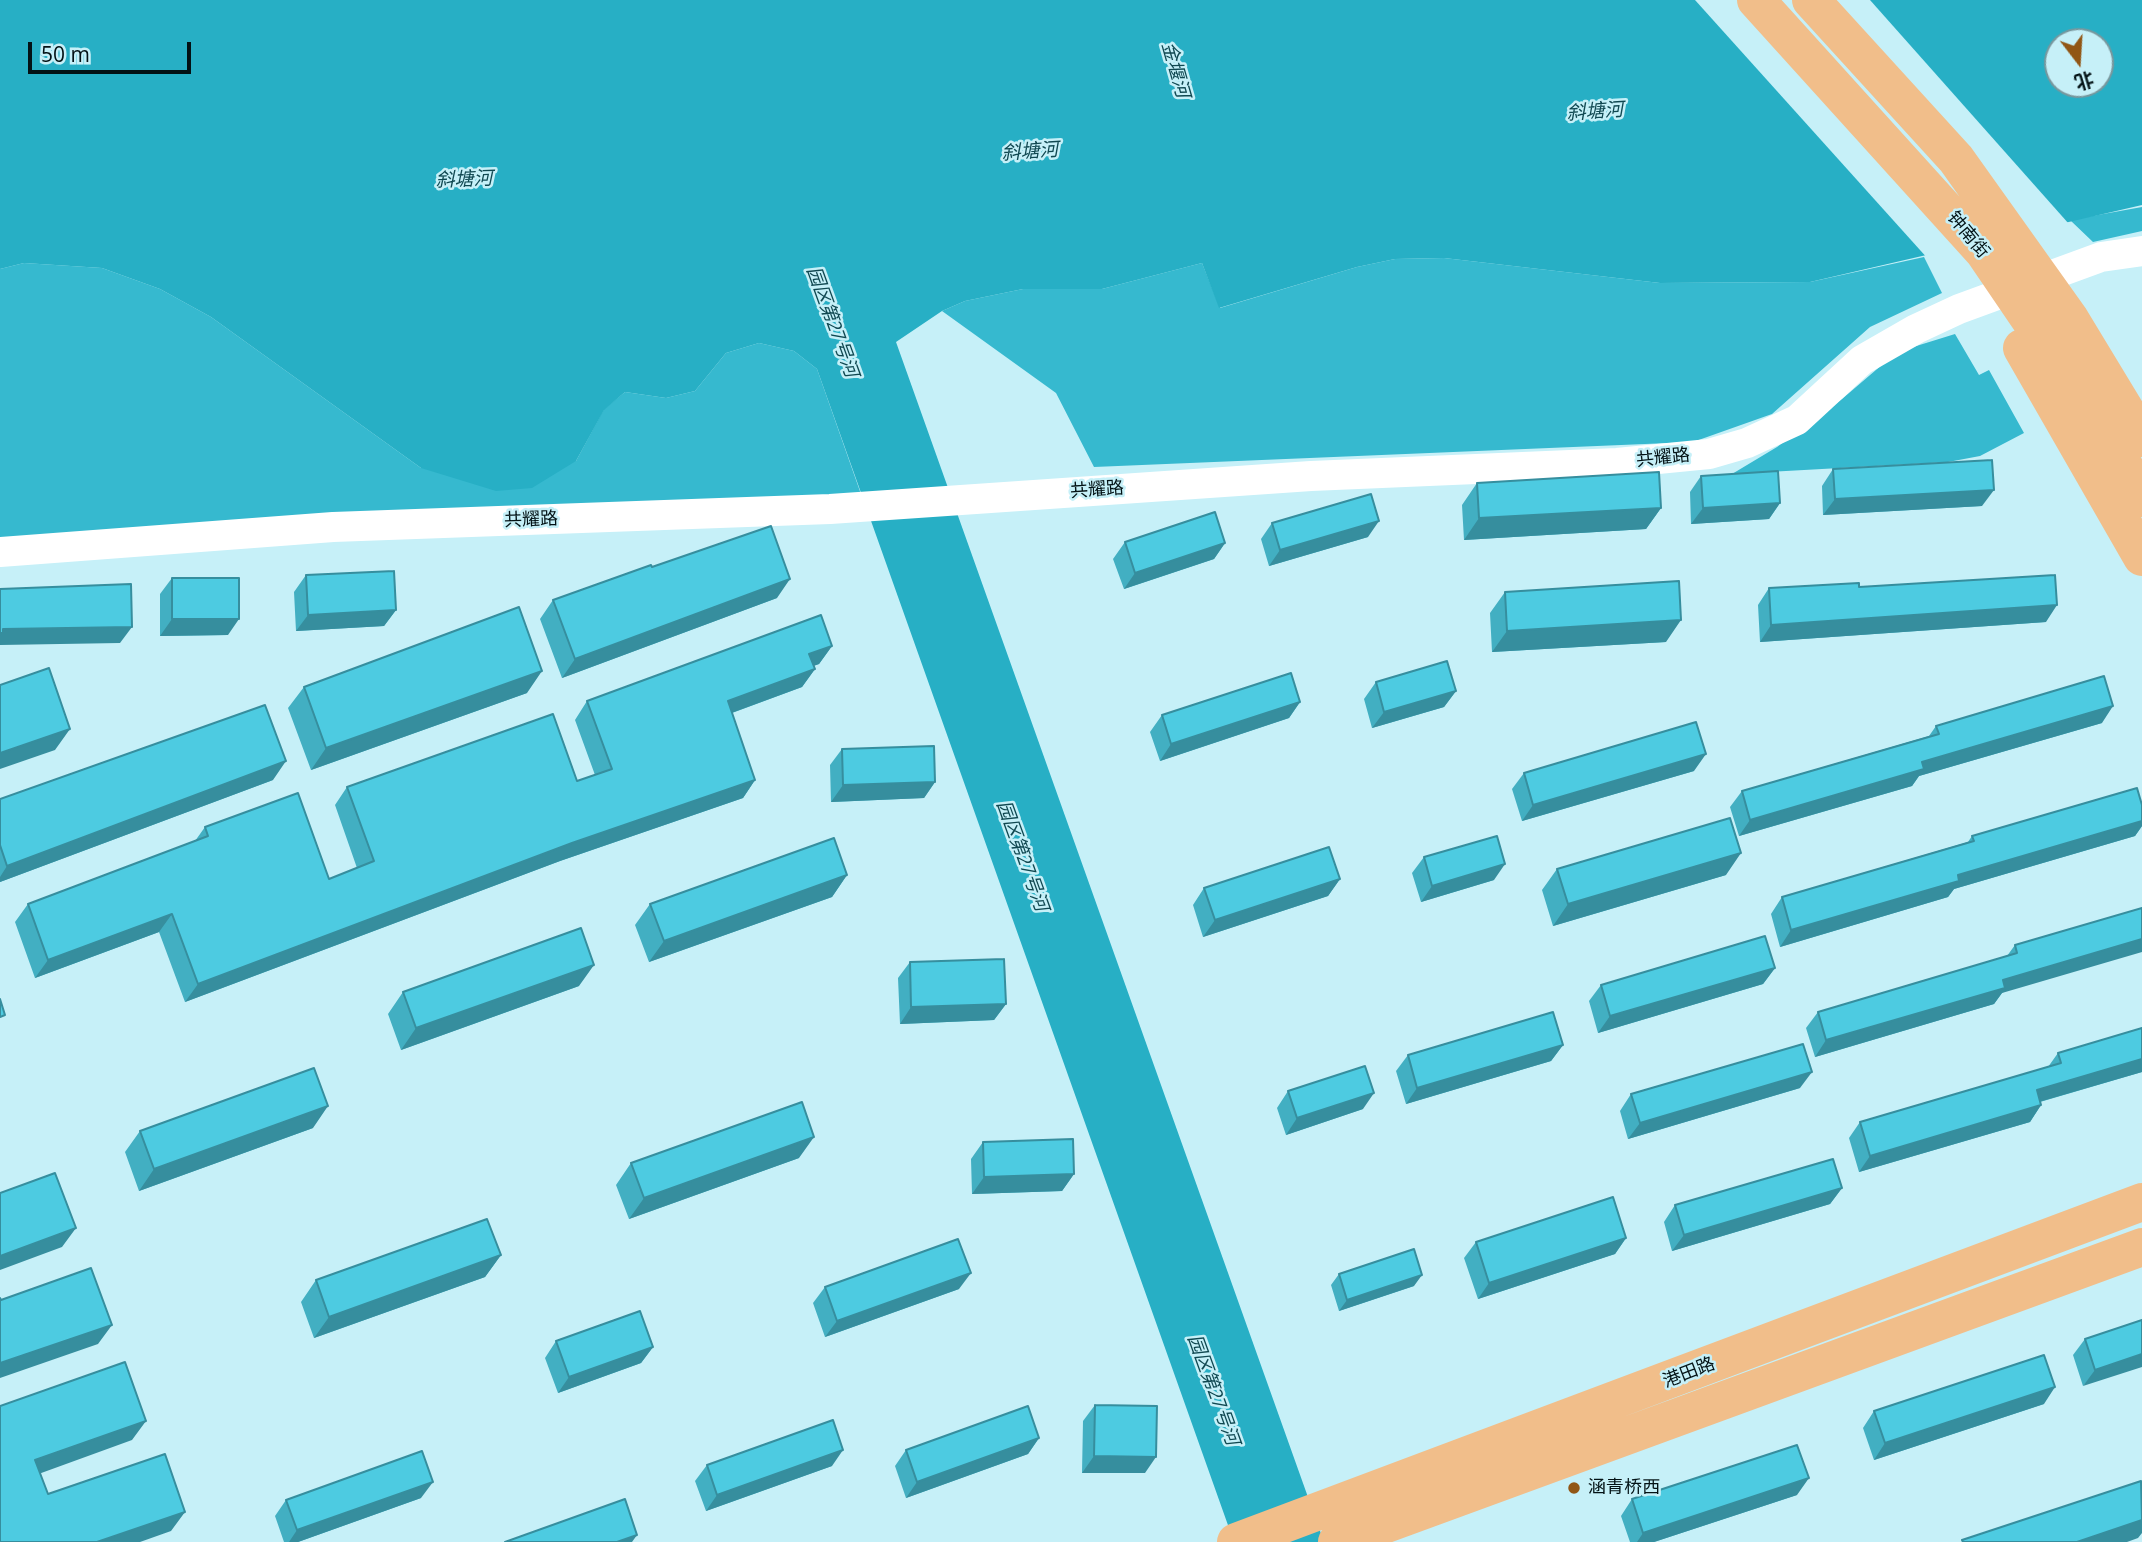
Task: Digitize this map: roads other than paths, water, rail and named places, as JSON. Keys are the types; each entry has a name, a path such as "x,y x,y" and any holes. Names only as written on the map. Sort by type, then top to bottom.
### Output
{"main road":[{"name":"钟南街","path":"1756,0 1984,252 2041,332 2097,418 2142,499"},
{"name":"钟南街","path":"1811,0 1956,159 2070,319 2142,438"},
{"path":"1956,159 2082,295 2142,386"},
{"path":"1918,176 2100,480 2142,557"},
{"name":"港田路","path":"1327,1528 2142,1202"},
{"name":"港田路","path":"1236,1542 1327,1528 2142,1247"}],"street":[{"name":"共耀路","path":"0,552 333,527 830,509 1311,476 1617,463 1709,454 1747,443 1797,420 1862,360 1916,328 2101,257 2142,251"}],"water":[{"path":"0,0 2142,0 2142,205 1810,282 1660,283 1444,258 1395,259 1357,267 1219,308 1202,263 1102,289 1023,289 965,301 942,311 896,342 1324,1542 1234,1542 817,369 794,351 759,343 726,353 695,391 666,398 625,392 604,410 576,461 532,488 496,491 421,468 211,317 160,289 102,268 24,263 0,269"}],"place":[{"name":"涵青桥西","path":"1574,1488"}],"water label":[{"name":"金堰河","path":"1175,70"},
{"name":"斜塘河","path":"1595,112"},
{"name":"斜塘河","path":"1030,152"},
{"name":"斜塘河","path":"464,180"},
{"name":"园区第27号河","path":"832,322"},
{"name":"园区第27号河","path":"1022,856"},
{"name":"园区第27号河","path":"1213,1390"}]}
